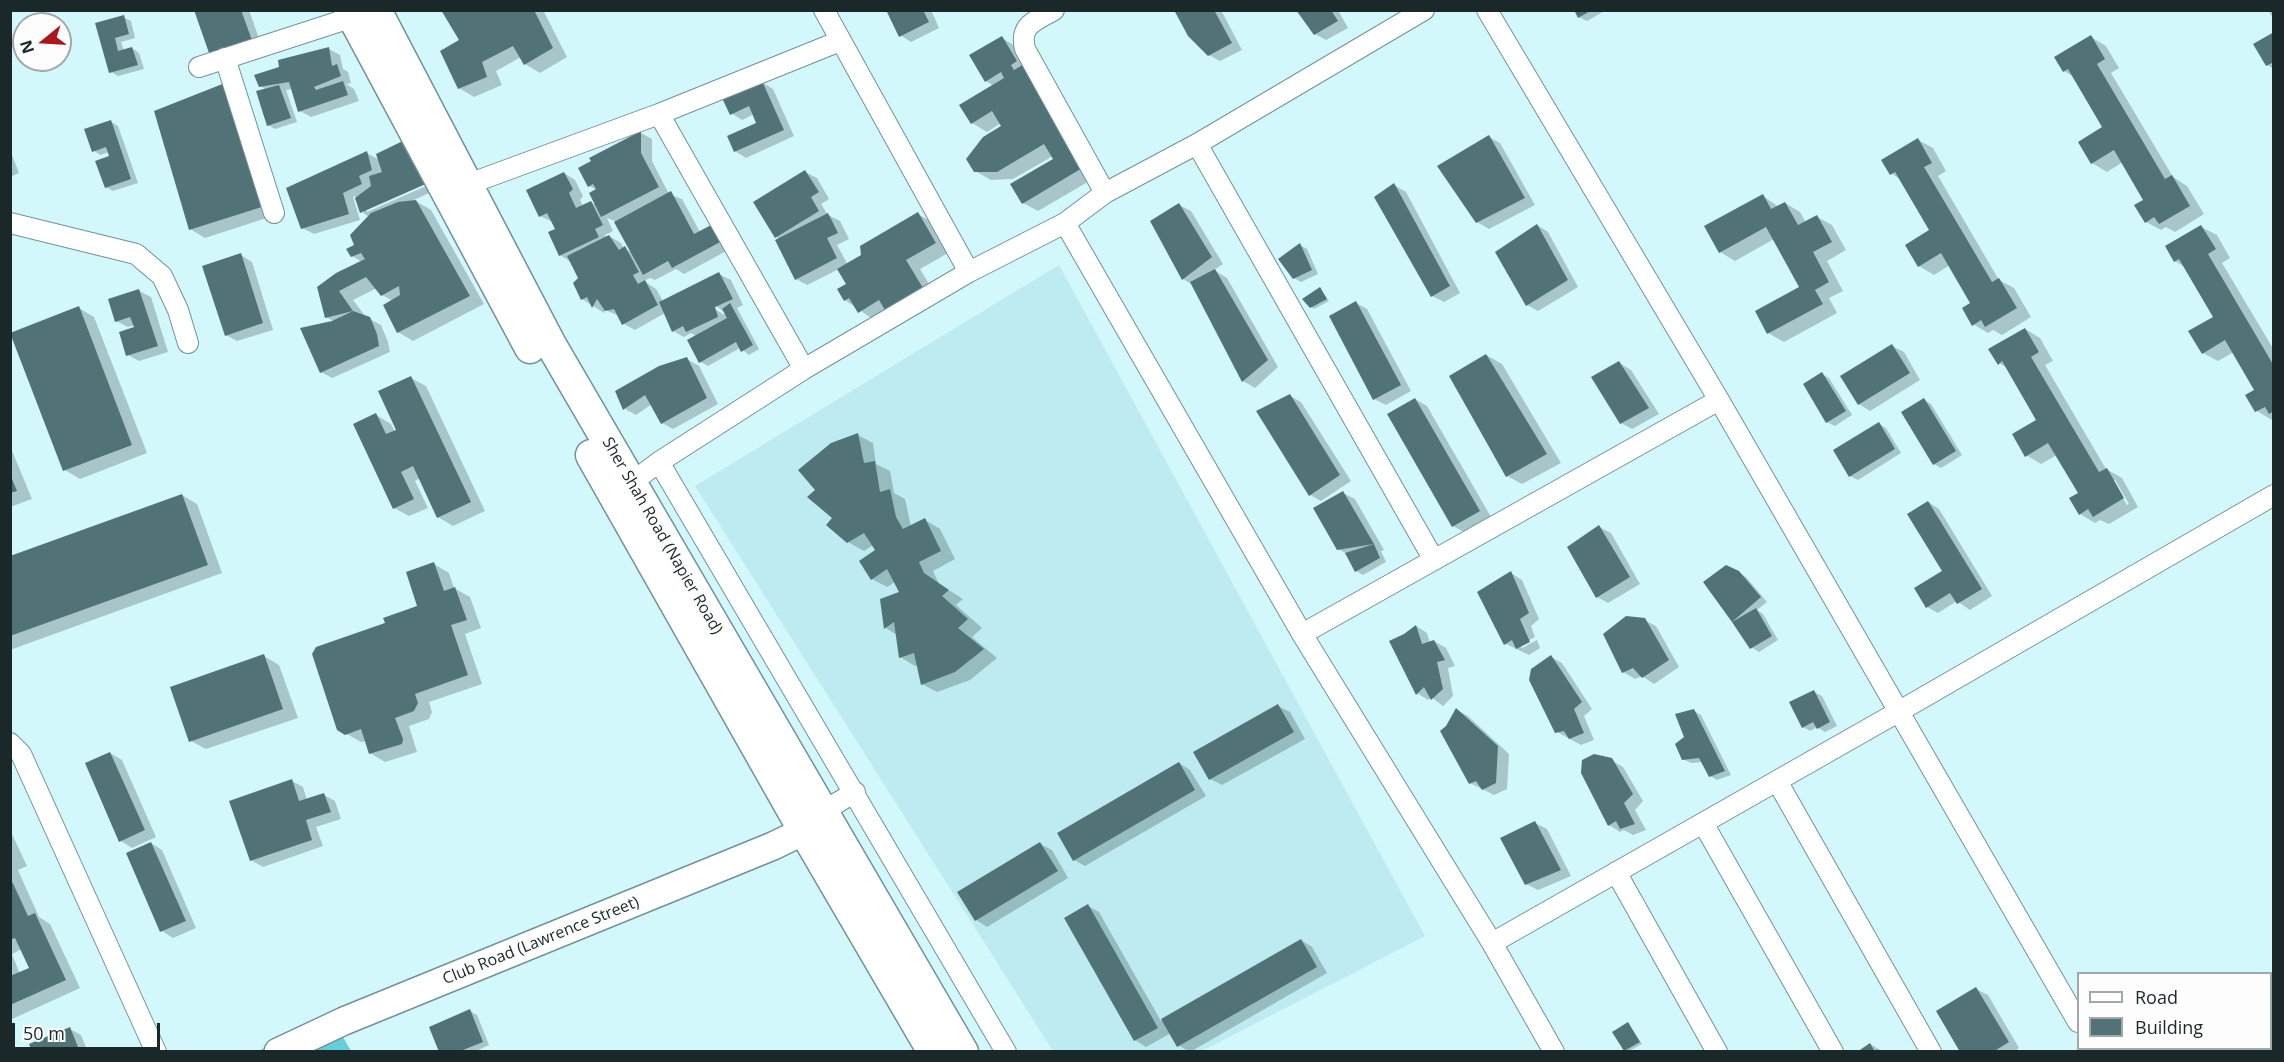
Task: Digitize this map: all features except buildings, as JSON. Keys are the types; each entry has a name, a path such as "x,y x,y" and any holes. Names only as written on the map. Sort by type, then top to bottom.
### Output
{"main road":[{"name":"Sher Shah Road (Napier Road)","path":"359,13 466,185 550,343 625,495"},
{"name":"Sher Shah Road (Napier Road)","path":"359,13 504,303 625,495 813,821 933,1052"},
{"name":"Sher Shah Road (Napier Road)","path":"813,821 963,1052"}],"street":[{"path":"824,10 969,272"},
{"path":"1054,10 1028,26 1022,37 1025,49 1106,193"},
{"path":"625,495 659,462 804,369 969,272 1065,223 1106,193 1197,144 1424,10"},
{"path":"1487,10 1719,400 2077,1019"},
{"path":"199,67 359,13"},
{"path":"466,185 659,114 840,41"},
{"path":"225,58 274,213"},
{"path":"659,114 804,369"},
{"path":"1197,144 1434,560"},
{"path":"10,223 136,254 147,262 166,283 178,310 188,343"},
{"path":"1065,223 1302,634 1492,942 1554,1052"},
{"path":"1302,634 1719,400"},
{"path":"659,462 1006,1052"},
{"path":"1492,942 1898,712 2274,495"},
{"path":"10,743 21,754 156,1052"},
{"path":"1777,781 1931,1052"},
{"path":"813,821 855,792"},
{"name":"Club Road (Lawrence Street)","path":"278,1052 813,821"},
{"path":"1702,823 1833,1052"},
{"path":"1616,872 1718,1052"}],"shaded area":[{"path":"1059,265 1425,936 1202,1051 1053,1051 695,486"},
{"path":"332,1018 351,1051 256,1052"}]}
